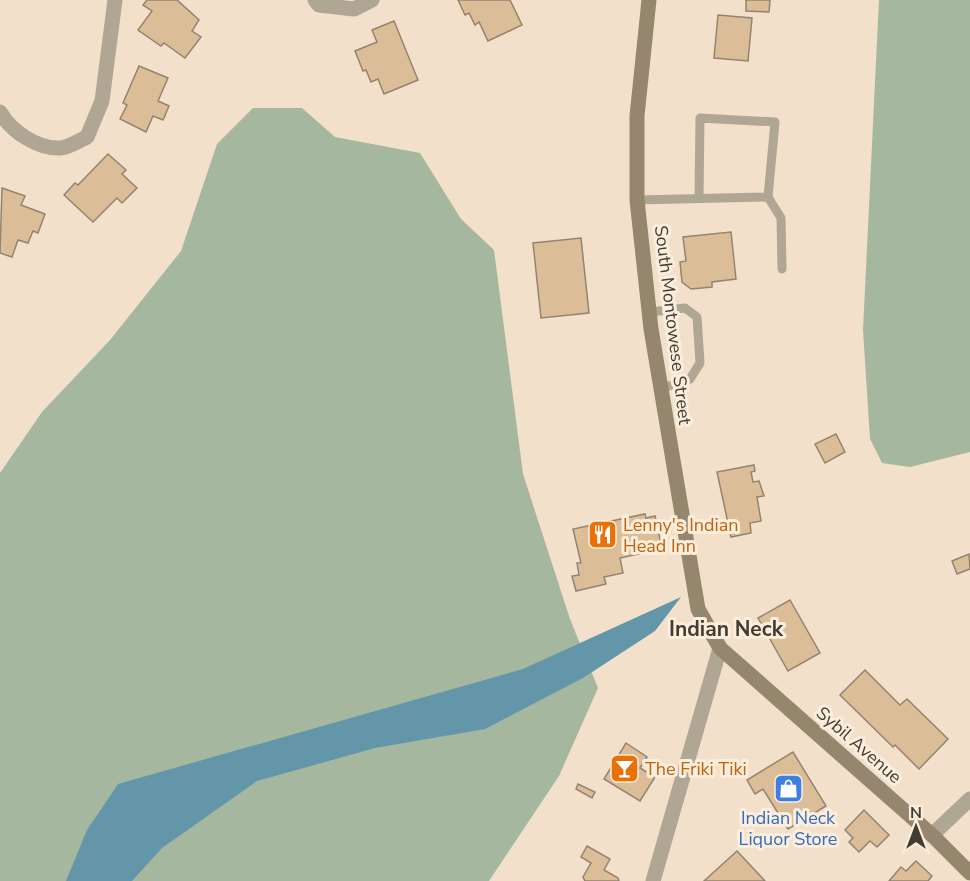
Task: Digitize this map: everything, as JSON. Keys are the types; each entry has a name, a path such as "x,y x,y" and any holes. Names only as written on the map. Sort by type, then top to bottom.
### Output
{"main road":[{"name":"South Montowese Street","path":"649,0 637,116 637,200 660,389 698,609 720,648"},
{"name":"Sybil Avenue","path":"720,648 932,835 970,873"}],"street":[{"path":"0,112 5,122 33,143 61,148 87,137 102,101 115,0"},
{"path":"315,0 319,4 354,9 372,0"},
{"path":"653,881 720,648"},
{"path":"932,835 970,799"}],"lane":[{"path":"699,198 700,118 775,122 768,197 781,218 782,269"},
{"path":"637,200 768,197"},
{"path":"650,312 685,308 697,317 700,363 690,379 660,389"}],"green space":[{"path":"879,0 970,0 970,452 910,467 882,463 870,439 863,330"},
{"path":"253,108 302,108 335,137 420,153 461,219 494,250 523,474 570,619 598,688 559,776 489,881 0,881 0,473 42,412 110,340 181,251 217,144"}],"water":[{"path":"681,597 655,631 583,678 485,729 375,748 257,781 162,848 132,881 66,881 87,830 118,784 523,669"}],"building":[{"path":"147,0 177,0 199,20 192,31 201,37 185,58 164,43 161,46 138,30 152,11 143,5"},
{"path":"458,0 510,0 522,25 488,41 479,22 475,25 469,13 465,15"},
{"path":"746,0 770,0 769,12 746,11"},
{"path":"718,15 752,18 748,61 714,58"},
{"path":"394,21 418,80 384,94 378,79 371,82 366,70 363,71 355,51 377,42 372,30"},
{"path":"139,66 168,78 158,101 169,106 163,120 153,116 146,132 120,119 127,105 123,103"},
{"path":"108,154 126,170 122,174 137,188 122,203 117,198 93,222 64,195 75,183 78,185"},
{"path":"2,188 25,196 21,205 45,214 38,233 33,231 28,243 18,240 12,257 0,253"},
{"path":"731,232 736,279 712,282 712,287 691,289 682,282 680,262 686,261 683,237"},
{"path":"581,238 589,313 541,318 533,243"},
{"path":"836,434 845,452 825,463 815,444"},
{"path":"754,465 755,471 751,472 753,482 759,481 764,496 757,497 761,521 750,523 751,533 731,537 717,472"},
{"path":"645,514 646,518 655,516 662,549 620,558 623,573 604,577 606,584 576,591 572,576 579,575 577,563 581,563 573,529"},
{"path":"969,554 970,569 957,574 952,561"},
{"path":"790,600 820,653 788,671 758,618"},
{"path":"865,670 900,705 907,699 948,739 919,769 840,695"},
{"path":"626,743 647,757 640,768 655,777 640,801 604,779"},
{"path":"793,752 826,806 788,829 763,789 755,794 747,780"},
{"path":"578,784 595,792 592,798 576,789"},
{"path":"864,810 889,835 877,847 870,841 859,852 849,842 853,838 845,830"},
{"path":"587,846 610,859 604,870 618,878 619,881 585,881 583,877 591,863 581,857"},
{"path":"737,851 765,881 704,881"},
{"path":"916,861 932,876 928,881 889,881 901,867 906,871"}],"place":[{"name":"Lenny's Indian Head Inn","path":"602,535"},
{"name":"The Friki Tiki","path":"624,769"},
{"name":"Indian Neck Liquor Store","path":"788,789"}],"district":[{"name":"Indian Neck","path":"726,629"}]}
